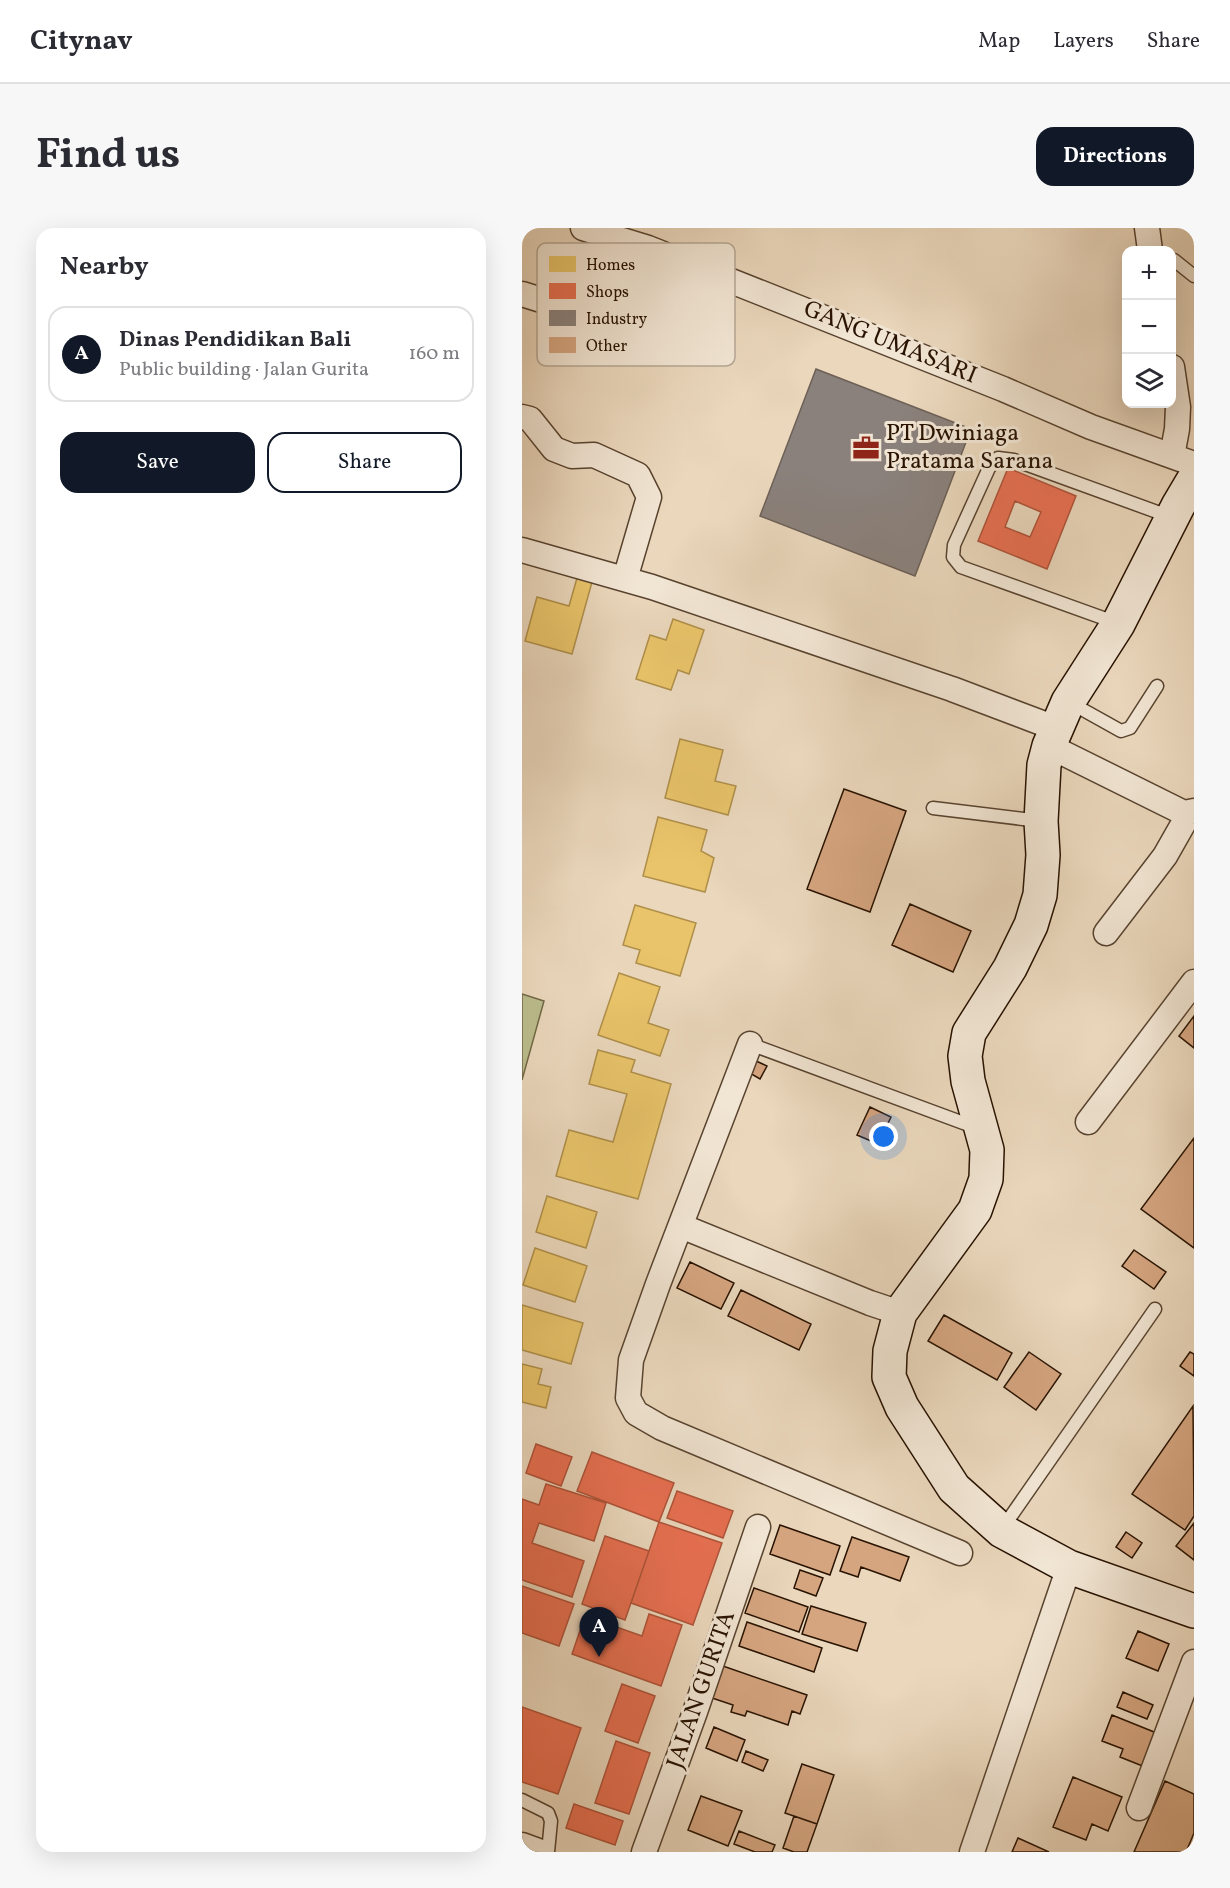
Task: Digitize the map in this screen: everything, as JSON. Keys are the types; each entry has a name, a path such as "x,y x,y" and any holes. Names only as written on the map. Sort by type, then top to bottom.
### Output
{"street":[{"name":"GANG UMASARI","path":"583,228 632,243"},
{"path":"1147,228 1149,246"},
{"name":"GANG UMASARI","path":"735,282 993,384 1091,427 1184,489"},
{"path":"522,294 537,299"},
{"path":"1176,394 1184,489 1069,730 1044,765 1041,895 1031,925 1010,968 969,1033 965,1056 968,1081 987,1150 986,1179 975,1210 900,1313 890,1351 889,1377 902,1407 954,1488 1010,1519 1069,1567 1194,1611"},
{"path":"522,417 530,419 554,450 572,456 594,455 638,475 649,497 625,579"},
{"path":"522,550 625,579 1069,730 1184,813 1192,812"},
{"path":"1106,933 1165,856 1192,812"},
{"path":"1088,1122 1194,982"},
{"path":"750,1044 657,1284 631,1360 627,1398 636,1413 662,1428 960,1554"},
{"path":"681,1226 900,1313"},
{"name":"JALAN GURITA","path":"644,1852 758,1527"},
{"path":"972,1852 1069,1567"},
{"path":"1139,1808 1194,1662"},
{"path":"522,1845 541,1852"}],"lane":[{"path":"1176,262 1194,276"},
{"path":"1118,624 961,567 953,557 954,545 989,468 998,458 1184,489"},
{"path":"1069,730 1120,731 1130,728 1157,686"},
{"path":"933,808 1041,821"},
{"path":"750,1044 981,1130"},
{"path":"1010,1519 1155,1309"},
{"path":"522,1800 548,1813 550,1821 548,1852"}],"green space":[{"path":"522,994 544,1001 522,1080"}],"building: Homes":[{"path":"577,578 592,582 572,654 525,641 537,597 569,606"},
{"path":"673,619 704,630 689,674 678,670 671,690 636,679 650,635 666,640"},
{"path":"680,739 723,750 715,781 736,786 728,815 665,798"},
{"path":"658,817 707,830 701,851 714,858 705,892 643,876"},
{"path":"635,905 696,923 680,976 636,963 640,950 623,945"},
{"path":"619,973 660,987 648,1023 669,1030 660,1056 598,1035"},
{"path":"598,1050 635,1060 631,1072 671,1084 638,1199 556,1176 569,1130 613,1142 627,1094 589,1084"},
{"path":"547,1196 597,1212 586,1248 536,1232"},
{"path":"535,1248 587,1266 575,1302 523,1285"},
{"path":"522,1305 583,1323 571,1364 522,1350"},
{"path":"522,1364 542,1369 538,1384 551,1387 546,1408 522,1402"}],"building: Shops":[{"path":"1008,468 1076,496 1047,569 978,541","holes":["1015,501 1041,512 1030,537 1005,527"]},
{"path":"536,1444 572,1457 561,1486 526,1473"},
{"path":"592,1452 674,1483 659,1522 577,1491"},
{"path":"546,1484 606,1503 594,1541 539,1523 532,1543 584,1561 572,1597 522,1580 522,1499 539,1505"},
{"path":"677,1491 733,1511 723,1538 667,1518"},
{"path":"659,1522 722,1543 693,1625 631,1603"},
{"path":"605,1536 649,1551 625,1620 582,1604"},
{"path":"522,1586 574,1604 559,1646 522,1633"},
{"path":"649,1614 682,1625 661,1686 572,1654 585,1616 642,1636"},
{"path":"622,1684 655,1696 638,1743 605,1731"},
{"path":"522,1707 581,1728 558,1794 522,1782"},
{"path":"616,1741 650,1753 629,1814 595,1803"},
{"path":"574,1804 623,1821 615,1845 566,1828"}],"building: Industry":[{"path":"816,369 971,429 915,576 760,516"}],"building: Other":[{"path":"844,789 906,811 870,912 807,889"},
{"path":"910,904 971,931 953,972 892,945"},
{"path":"1194,1016 1194,1048 1179,1036"},
{"path":"754,1060 767,1066 760,1079 748,1072"},
{"path":"870,1107 891,1117 878,1144 857,1135"},
{"path":"1194,1138 1194,1248 1141,1209"},
{"path":"1134,1250 1166,1272 1154,1289 1122,1266"},
{"path":"690,1262 734,1283 721,1309 677,1288"},
{"path":"741,1290 811,1324 799,1350 728,1316"},
{"path":"944,1315 1012,1353 997,1380 928,1341"},
{"path":"1029,1352 1061,1374 1036,1410 1004,1387"},
{"path":"1190,1352 1194,1354 1194,1376 1180,1366"},
{"path":"1193,1406 1194,1516 1185,1530 1132,1494"},
{"path":"1194,1523 1194,1560 1176,1546"},
{"path":"780,1525 840,1546 830,1575 770,1554"},
{"path":"1126,1532 1142,1543 1132,1558 1116,1547"},
{"path":"852,1537 909,1557 900,1581 861,1567 858,1577 840,1571"},
{"path":"800,1570 823,1578 816,1596 794,1588"},
{"path":"754,1588 808,1607 799,1632 745,1613"},
{"path":"811,1606 866,1623 857,1651 802,1634"},
{"path":"747,1622 822,1648 814,1672 739,1646"},
{"path":"1138,1631 1169,1644 1158,1671 1126,1658"},
{"path":"720,1665 807,1695 800,1714 792,1711 788,1725 747,1711 745,1716 731,1712 733,1705 709,1697"},
{"path":"1123,1692 1153,1705 1147,1719 1117,1707"},
{"path":"1112,1715 1164,1736 1150,1769 1120,1757 1123,1749 1102,1741"},
{"path":"714,1727 745,1740 737,1761 706,1748"},
{"path":"746,1751 768,1760 763,1771 742,1762"},
{"path":"802,1764 834,1775 817,1824 785,1813"},
{"path":"1073,1777 1122,1797 1108,1831 1092,1824 1086,1840 1053,1827"},
{"path":"1165,1781 1194,1794 1194,1833 1186,1852 1134,1852"},
{"path":"701,1796 742,1811 728,1846 688,1830"},
{"path":"794,1816 817,1824 807,1852 794,1852 783,1848"},
{"path":"739,1831 775,1845 772,1852 755,1852 734,1844"},
{"path":"1018,1838 1049,1852 1012,1852"}],"place":[{"name":"PT Dwiniaga Pratama Sarana","path":"866,448"},
{"name":"Dinas Pendidikan Bali","path":"599,1657"}]}
